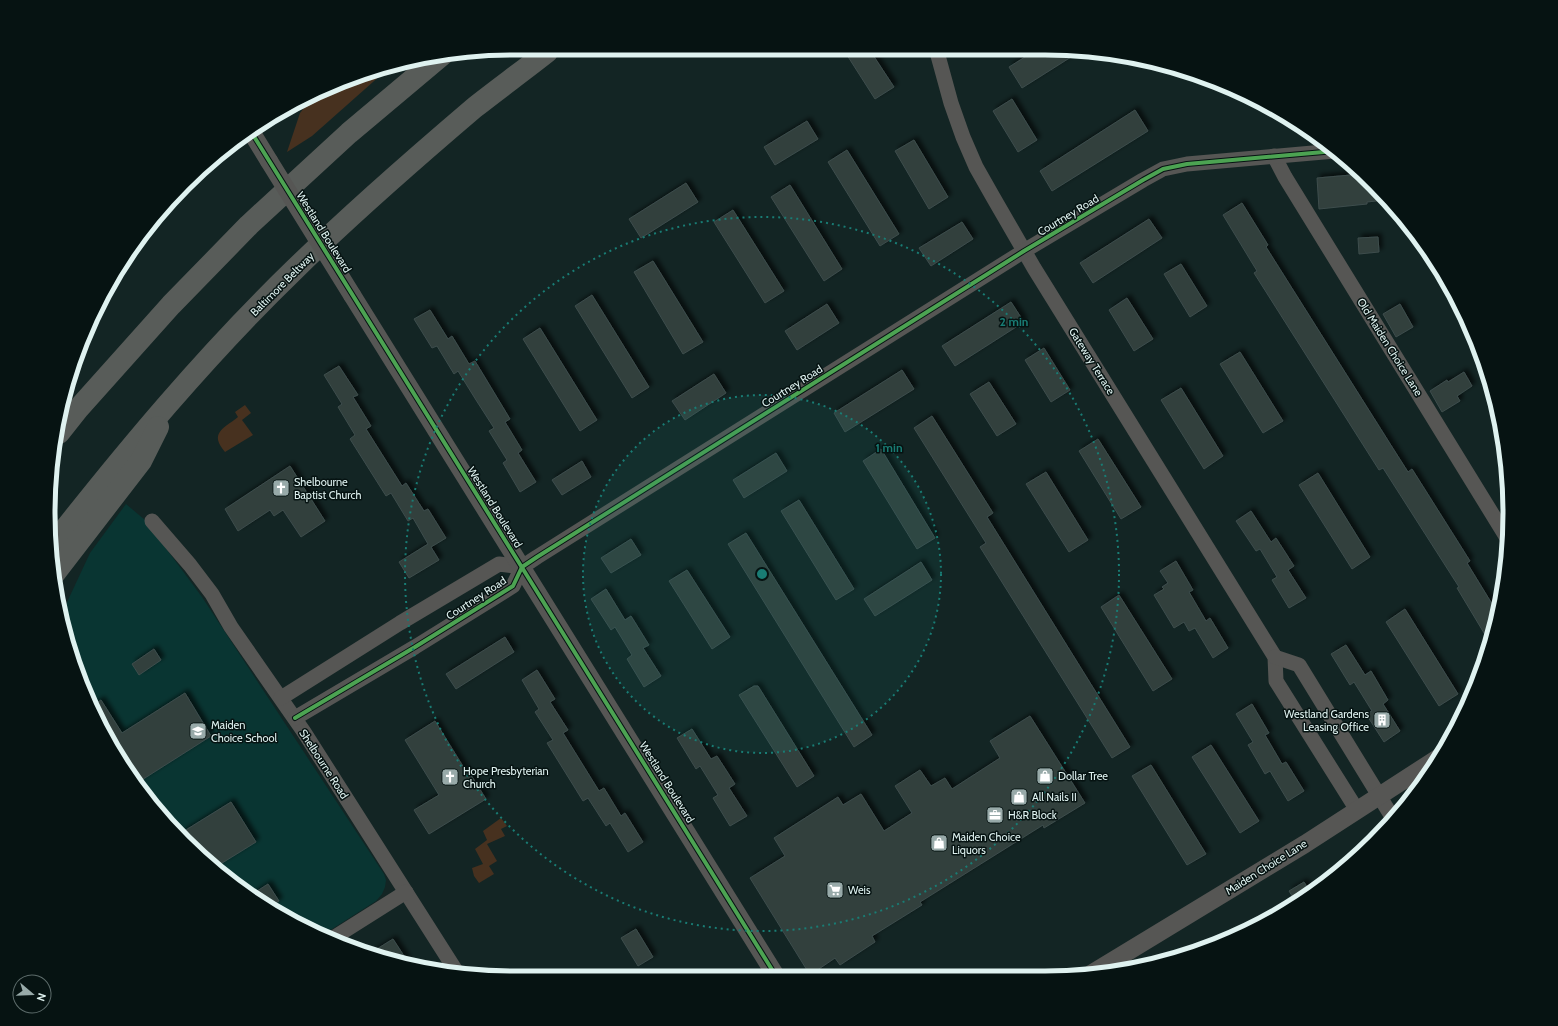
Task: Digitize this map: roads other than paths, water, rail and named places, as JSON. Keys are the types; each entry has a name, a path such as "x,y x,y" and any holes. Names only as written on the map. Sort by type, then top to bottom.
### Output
{"highway":[{"name":"Baltimore Beltway","path":"56,541 129,448 218,348 294,269 387,183 476,107 543,55"},
{"path":"63,427 78,409 171,305 250,225 349,133 432,63"},
{"path":"59,568 141,461 168,404"}],"street":[{"name":"Gateway Terrace","path":"938,55 951,103 976,167 1024,251 1275,657 1276,681 1357,810"},
{"name":"Westland Boulevard","path":"254,136 773,971"},
{"name":"Courtney Road","path":"295,718 415,647 513,586 522,567 1024,251 1163,169 1187,164 1326,152"},
{"name":"Old Maiden Choice Lane","path":"1274,156 1285,177 1502,531"},
{"name":"Shelbourne Road","path":"152,521 190,565 212,594 231,627 295,718 454,967"},
{"name":"Courtney Road","path":"281,698 400,623 499,564 522,567"},
{"path":"1275,657 1299,666 1390,813"},
{"name":"Maiden Choice Lane","path":"1102,967 1357,810 1427,765"},
{"path":"337,936 406,892"}],"place":[{"name":"Shelbourne Baptist Church","path":"281,488"},
{"name":"Westland Gardens Leasing Office","path":"1382,720"},
{"name":"Maiden Choice School","path":"198,731"},
{"name":"Dollar Tree","path":"1045,776"},
{"name":"Hope Presbyterian Church","path":"450,777"},
{"name":"All Nails II","path":"1019,797"},
{"name":"H&R Block","path":"995,815"},
{"name":"Maiden Choice Liquors","path":"939,843"},
{"name":"Weis","path":"835,890"}]}
